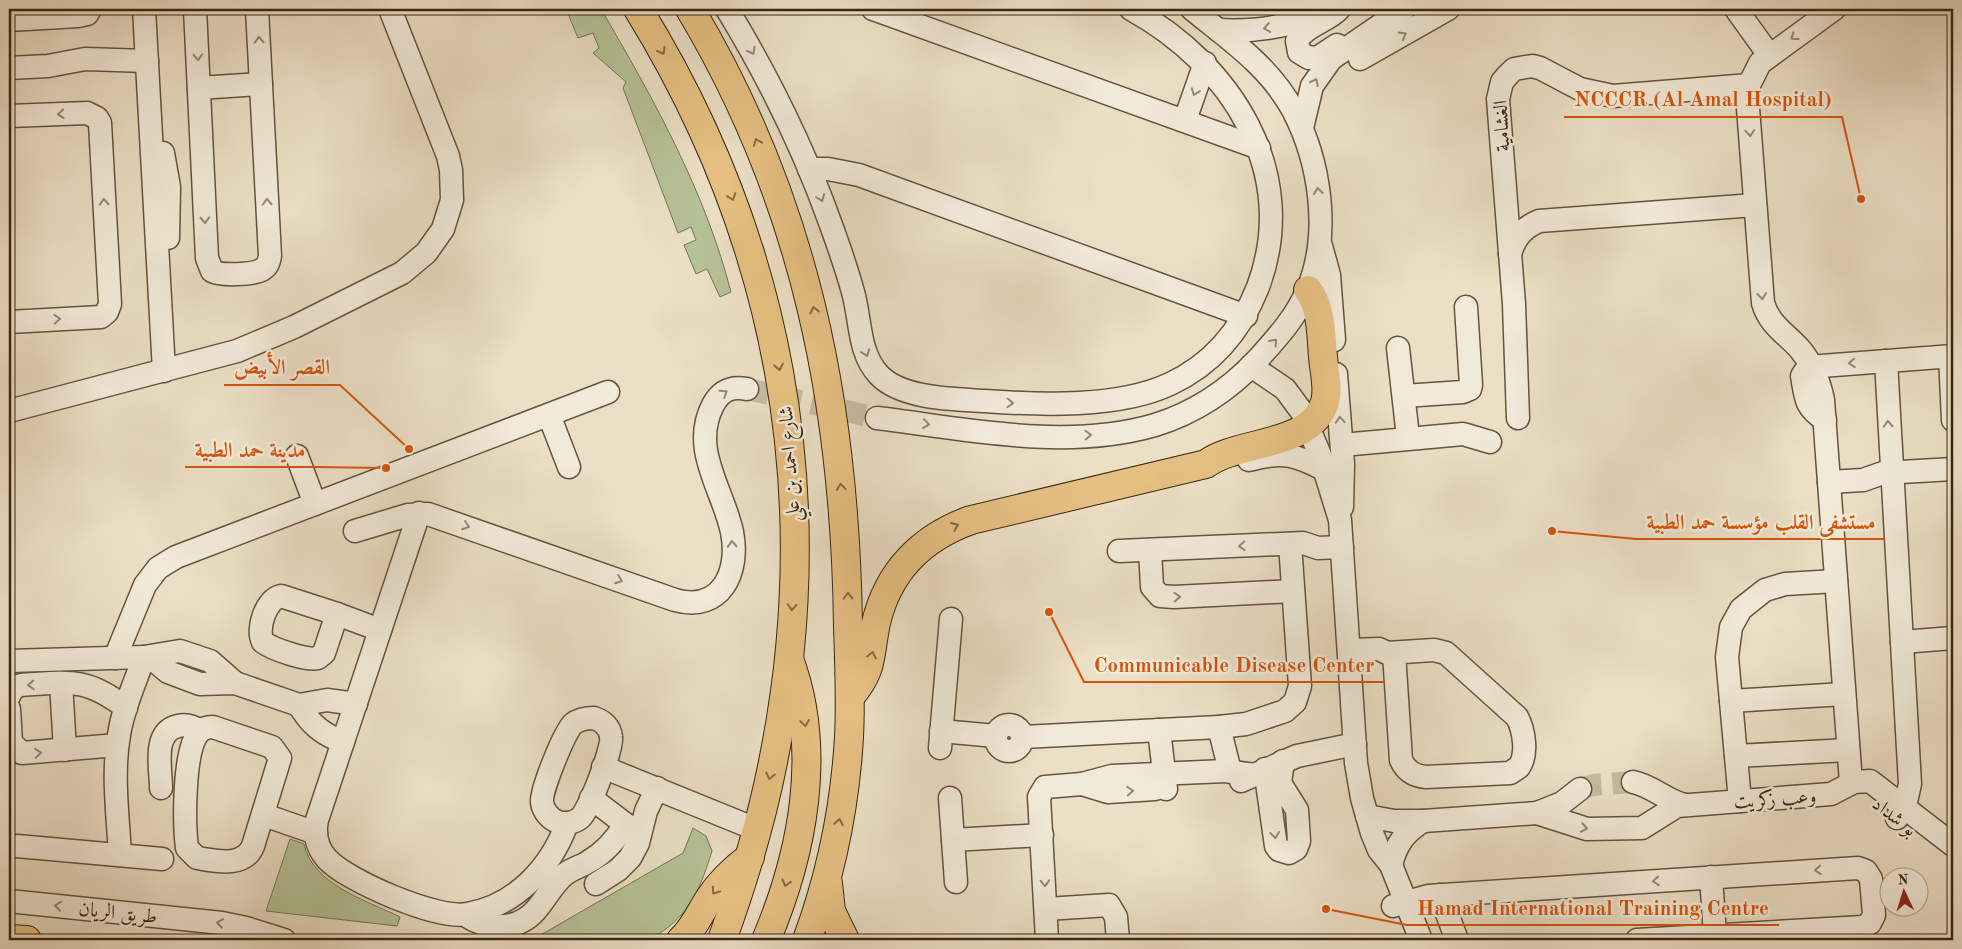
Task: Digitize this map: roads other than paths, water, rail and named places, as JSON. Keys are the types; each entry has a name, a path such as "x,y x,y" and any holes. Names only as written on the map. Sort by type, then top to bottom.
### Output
{"main road":[{"name":"شارع احمد بن علي","path":"638,9 663,51 708,138 745,234 765,302 783,390 791,463 794,554 788,659 775,754 758,830 722,940"},
{"path":"690,9 725,72 768,167 787,218 815,316 833,412 844,525 850,697 845,783 829,870 807,940"},
{"path":"850,697 867,673 872,659 876,625 888,589 908,559 937,535 971,520 1206,464 1221,455 1285,437 1308,424 1322,410 1326,395 1318,312 1308,290"},
{"path":"766,940 794,855 807,769 808,747 802,702 788,659"},
{"path":"681,940 694,926 721,882 750,857"},
{"path":"829,870 829,898 832,911 845,940"},
{"path":"9,939 27,940"}],"street":[{"path":"9,20 78,16 87,14 90,9"},
{"path":"144,9 164,371"},
{"path":"195,9 207,258 212,271 226,274 258,271 269,261 257,9"},
{"path":"727,9 766,74 809,169 832,227 854,295 866,354 870,364 885,381 906,391 943,398 1006,403 1066,404 1141,393 1169,384 1204,363 1232,337 1246,316 1262,276 1270,238 1269,191 1259,148 1242,112 1205,64 1165,30 1131,9"},
{"path":"873,9 1259,148"},
{"path":"877,418 1003,434 1062,436 1112,433 1157,424 1198,406 1235,381 1289,323 1308,290 1314,272 1318,238 1319,197 1302,128 1280,90 1264,68 1212,21 1192,9"},
{"path":"1212,21 1240,31 1282,26 1302,21 1330,9"},
{"path":"1339,9 1331,17 1300,36 1297,41 1299,52 1303,56 1314,59 1346,39 1360,48"},
{"path":"1360,48 1404,9"},
{"path":"1302,128 1307,101 1320,72 1330,59 1360,48 1448,9"},
{"path":"1736,9 1769,55"},
{"path":"1834,9 1769,55 1756,68 1749,85 1748,108 1765,312 1775,326 1800,349 1812,366 1821,389 1825,420 1848,750 1856,782"},
{"path":"9,411 237,351 294,327 402,273 426,253 436,242 443,229 452,200 452,170 394,10"},
{"path":"9,68 48,66 66,70 85,70 122,62 147,62"},
{"path":"1185,120 1205,64"},
{"name":"الغشامية","path":"1518,418 1499,90 1502,82 1514,69 1532,66 1540,68 1580,88 1613,96 1749,85"},
{"path":"199,88 261,84"},
{"path":"9,116 87,113 97,118 100,122 110,304 108,312 101,317 9,322"},
{"path":"809,169 828,169 859,175 1246,316"},
{"path":"1505,191 1519,209 1539,221 1755,205"},
{"name":"الغشامية","path":"1510,254 1517,237 1523,230 1539,221"},
{"path":"1318,238 1329,274 1342,445 1344,483 1341,534 1359,781 1366,816 1385,858 1399,904 1407,940"},
{"path":"1404,396 1463,392 1470,389 1472,385 1466,306"},
{"path":"1398,348 1408,437"},
{"path":"1812,366 1952,356 1953,420"},
{"path":"1886,361 1887,473 1902,642 1910,776 1909,792 1901,812"},
{"path":"1251,366 1284,389 1298,406 1308,424 1325,470 1341,534"},
{"path":"355,531 420,513 445,518 675,600 691,603 707,600 721,591 727,580 733,556 733,544 728,520 706,458 704,433 707,420 718,396 728,389 748,389"},
{"path":"115,658 145,585 151,576 166,562 608,392"},
{"path":"549,415 569,467"},
{"path":"1342,445 1408,437 1463,434 1490,442"},
{"path":"1206,464 1226,464 1282,454 1298,456 1325,470"},
{"path":"297,456 315,504"},
{"path":"1828,476 1866,467 1887,473 1953,470"},
{"path":"420,513 317,820 316,833 319,848 328,861 354,878 404,901 442,912 465,915 493,906 519,891 540,872 556,849 567,823"},
{"path":"1119,551 1297,543 1325,533 1341,534"},
{"path":"951,619 941,739 996,736 1002,749 1011,751 1020,747 1023,737 1246,724 1285,711 1295,702 1300,686 1293,591 1297,543"},
{"path":"1150,550 1152,587 1160,596 1174,597 1293,591"},
{"path":"1740,801 1731,701 1728,642 1731,627 1741,609 1756,595 1774,586 1836,581"},
{"path":"338,614 380,630"},
{"path":"1902,642 1953,638"},
{"path":"1349,656 1379,649 1390,653 1434,650 1446,653 1517,717 1521,728 1524,752 1519,767 1510,773 1426,777 1408,771 1404,766 1400,753 1390,653"},
{"path":"120,855 116,765 117,745 126,708 147,657"},
{"path":"9,661 147,657 168,672 189,681 212,685 235,682 299,705 327,700 356,704"},
{"path":"9,696 17,686 61,683 81,684 98,688 126,708"},
{"path":"61,683 65,750"},
{"path":"1731,701 1844,694"},
{"path":"299,705 317,728 343,742"},
{"path":"9,709 11,743 17,751 32,754 117,745"},
{"path":"594,718 601,720 610,731 611,744 591,798 580,818 567,823 560,823 548,815 542,803 542,795 570,728 580,719 594,718"},
{"path":"161,788 160,749 164,736 174,727 181,725 195,727 200,731"},
{"path":"213,727 276,750 280,763 251,851 243,859 232,861 202,858 189,852 185,827 185,794 192,752 200,731 213,727"},
{"path":"1219,727 1230,771"},
{"path":"1159,730 1165,781"},
{"path":"1047,940 1039,797 1042,790 1053,785 1082,784 1112,776 1165,781 1231,783 1326,748 1355,744"},
{"path":"1736,756 1848,750"},
{"path":"603,767 758,830"},
{"path":"1165,781 1230,771 1268,768"},
{"path":"1268,768 1280,783 1279,798"},
{"name":"وعب زكريت","path":"1633,782 1644,785 1672,801 1685,805"},
{"name":"بو شداد","path":"1856,782 1875,782 1901,812 1953,861"},
{"name":"وعب زكريت","path":"1537,813 1587,829 1636,828 1647,826 1669,809 1685,805 1831,794 1856,782"},
{"path":"465,915 474,921 495,926 516,923 535,912 552,887 574,868 604,851 632,830 646,811 657,788"},
{"name":"وعب زكريت","path":"1366,816 1394,821 1424,821 1537,813 1562,803 1580,789"},
{"path":"591,798 632,830 635,851 625,865 596,884"},
{"path":"950,798 956,882"},
{"name":"بو شداد","path":"1901,812 1953,845"},
{"path":"264,815 316,833"},
{"path":"1385,858 1414,827 1424,821"},
{"path":"953,840 1042,835"},
{"path":"17,846 162,859"},
{"path":"556,849 574,868"},
{"path":"1399,904 1440,895 1858,868 1866,871 1871,879 1874,915 1870,923 1858,928 1637,940"},
{"path":"1711,877 1714,937"},
{"path":"519,891 535,912"},
{"path":"1440,895 1457,940"},
{"name":"طريق الريان","path":"9,901 222,923 284,940"},
{"path":"1399,904 1421,940"},
{"path":"1046,909 1109,905 1116,917 1118,940"}],"tunnel":[{"path":"747,389 877,418"},
{"path":"1580,789 1593,785 1633,782"}],"place":[{"name":"NCCCR (Al Amal Hospital)","path":"1861,199"},
{"name":"القصر الأبيض","path":"409,449"},
{"name":"مدينة حمد الطبية","path":"386,468"},
{"name":"مستشفى القلب مؤسسة حمد الطبية","path":"1552,531"},
{"name":"Communicable Disease Center","path":"1049,612"},
{"name":"Hamad International Training Centre","path":"1326,909"}]}
